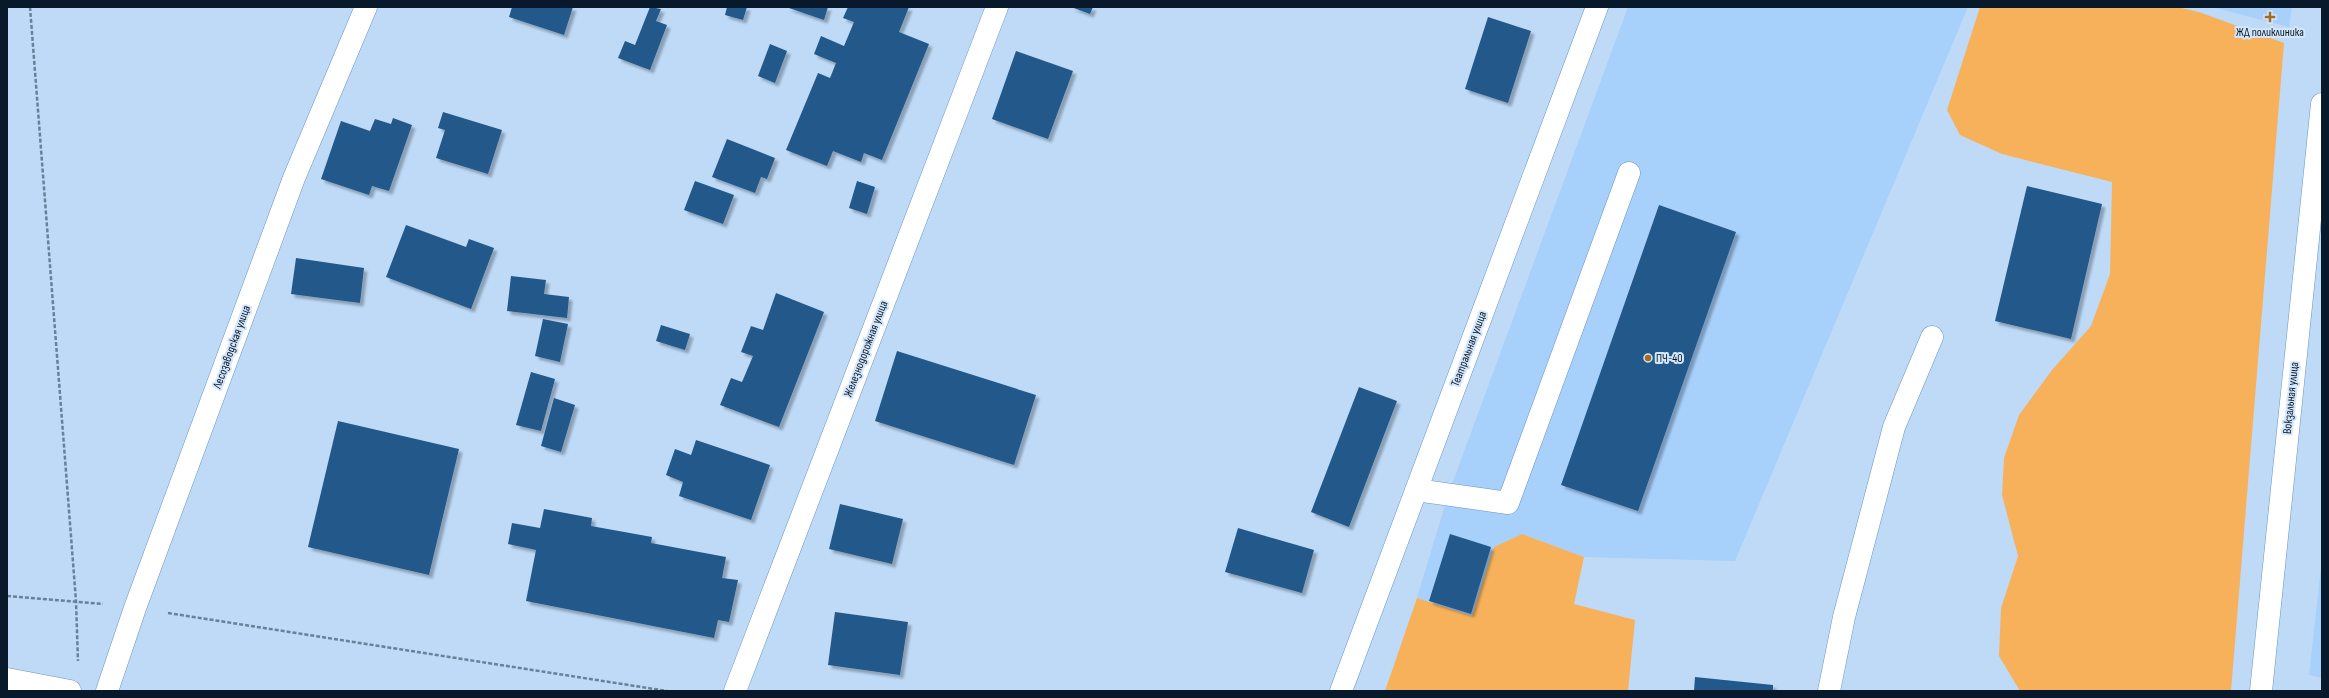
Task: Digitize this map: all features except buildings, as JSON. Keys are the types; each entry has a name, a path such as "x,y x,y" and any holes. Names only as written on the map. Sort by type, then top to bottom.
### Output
{"street":[{"name":"Лесозаводская улица","path":"107,691 135,608 294,178 366,7"},
{"name":"Железнодорожная улица","path":"735,691 997,7"},
{"name":"Театральная улица","path":"1341,691 1597,7"},
{"name":"Вокзальная улица","path":"2261,691 2322,104"},
{"path":"1416,490 1508,503 1629,173"},
{"path":"1829,691 1844,617 1894,427 1932,337"},
{"path":"7,679 70,691"}],"path":[{"path":"30,7 76,601 78,669"},
{"path":"7,596 76,601 135,608 667,691"}],"shaded area":[{"path":"1628,7 1968,7 1735,561 1584,557 1522,534 1494,547 1472,616 1417,598 1448,495"},
{"path":"1980,7 2177,7 2199,12 2284,43 2231,691 2020,691 1999,656 2001,608 2018,556 2002,495 2004,458 2019,415 2052,370 2091,326 2110,274 2112,182 2002,154 1960,135 1947,110"},
{"name":"ЖД поликлиника","path":"2212,7 2292,7 2289,27"},
{"path":"1522,534 1584,557 1574,604 1635,620 1628,691 1385,691 1417,598 1472,616 1494,547"},
{"path":"2322,559 2322,678 2309,675"}],"place":[{"name":"ЖД поликлиника","path":"2270,17"},
{"name":"ПЧ-40","path":"1648,358"}]}
